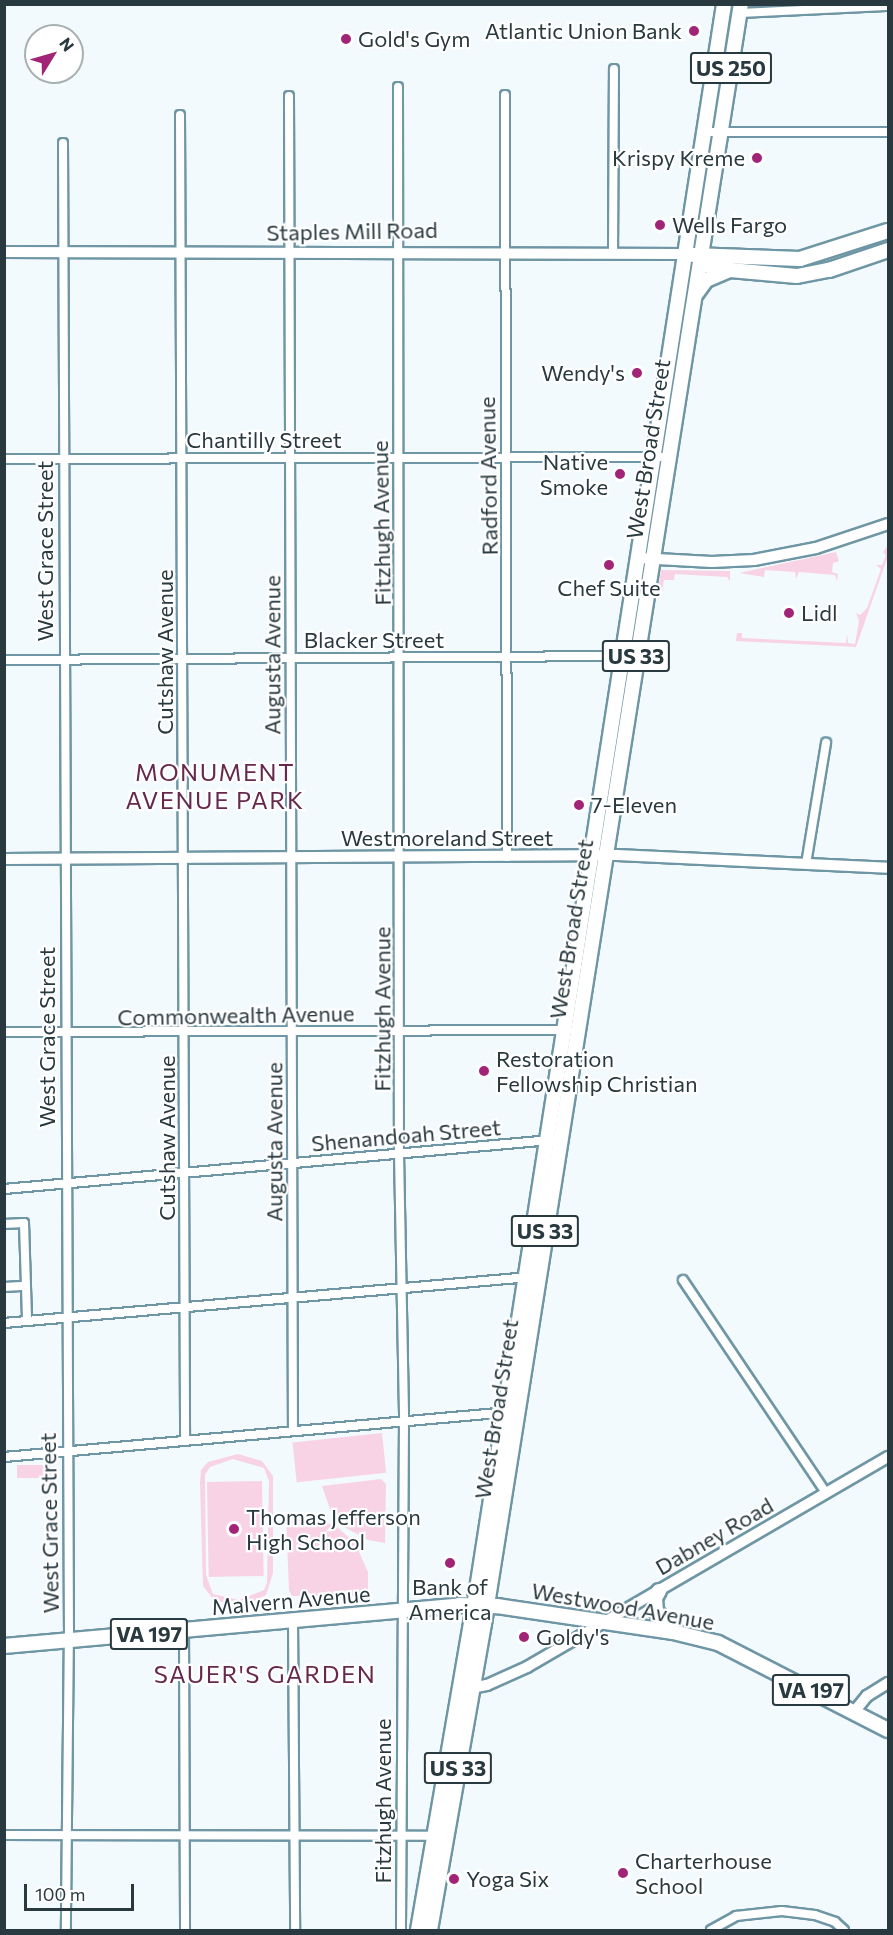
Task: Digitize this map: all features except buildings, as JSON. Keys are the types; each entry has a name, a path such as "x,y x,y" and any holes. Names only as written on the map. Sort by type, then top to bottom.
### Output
{"main road":[{"name":"West Broad Street","path":"662,457 694,298 694,255 706,132 724,4"},
{"name":"West Broad Street","path":"418,1930 440,1836 466,1689 694,255 721,132 740,9"},
{"name":"Staples Mill Road","path":"694,255 710,253 770,261 800,259 888,231"},
{"name":"Staples Mill Road","path":"694,255 707,265 730,270 797,276 829,270 888,250"},
{"path":"694,298 706,280 730,270"},
{"path":"659,1591 655,1599 656,1611 673,1632"},
{"name":"Malvern Avenue","path":"4,1646 480,1605"},
{"name":"Westwood Avenue","path":"480,1605 673,1632 733,1649 888,1730"},
{"name":"West Broad Street","path":"430,1930 440,1836"}],"street":[{"path":"740,9 888,7"},
{"path":"613,254 614,69"},
{"name":"Fitzhugh Avenue","path":"398,87 397,457 402,1031 399,1153 404,1286 401,1930"},
{"name":"Radford Avenue","path":"505,95 507,857"},
{"name":"Augusta Avenue","path":"289,96 292,1032 290,1163 293,1431"},
{"name":"Cutshaw Avenue","path":"180,114 185,1441"},
{"path":"706,132 888,132"},
{"name":"West Grace Street","path":"63,143 66,253 62,459 67,1034 65,1182 68,1641 66,1930"},
{"name":"Staples Mill Road","path":"4,252 694,255"},
{"name":"Chantilly Street","path":"4,459 662,457"},
{"path":"645,558 712,562 766,558 816,548 888,524"},
{"name":"Blacker Street","path":"4,660 630,656"},
{"path":"806,864 826,743"},
{"name":"Westmoreland Street","path":"4,859 598,856 888,868"},
{"name":"Commonwealth Avenue","path":"4,1032 67,1034 570,1030"},
{"name":"Shenandoah Street","path":"4,1189 553,1140"},
{"path":"4,1224 24,1223 27,1321"},
{"path":"4,1323 404,1286 532,1277"},
{"path":"683,1280 826,1493"},
{"path":"4,1287 26,1286"},
{"path":"4,1457 510,1412"},
{"name":"Dabney Road","path":"466,1689 527,1667 888,1457"},
{"path":"293,1620 295,1930"},
{"path":"184,1631 185,1930"},
{"path":"854,1712 867,1696 888,1683"},
{"path":"4,1835 295,1833 440,1836"},
{"path":"711,1930 736,1916 782,1911 815,1916 835,1922 844,1930"}],"shaded area":[{"path":"888,545 888,556 856,647 736,641 737,633 742,633 742,638 846,643 847,634 848,643 855,644 859,621 856,613 860,615 867,608 881,569 876,565 882,565 886,555 883,552"},
{"path":"836,552 839,561 833,563 832,572 838,574 837,581 835,575 799,572 796,579 795,572 765,570 764,577 739,573"},
{"path":"661,570 730,571 730,581 727,577 675,574 674,580 664,580 662,592 658,591"},
{"path":"382,1433 386,1473 297,1482 292,1442"},
{"path":"238,1454 262,1461 273,1476 273,1573 266,1595 246,1605 234,1605 214,1600 203,1586 200,1483 201,1470 208,1462","holes":["233,1459 264,1468 269,1481 267,1583 264,1590 239,1600 213,1594 206,1575 205,1475 210,1467"]},
{"path":"17,1465 51,1465 51,1478 17,1478"},
{"path":"381,1479 386,1484 385,1543 368,1540 346,1528 330,1509 322,1486"},
{"path":"262,1481 264,1576 209,1577 207,1482"},
{"path":"303,1516 336,1526 355,1543 368,1572 368,1596 292,1596 289,1590 286,1517"}],"place":[{"name":"Atlantic Union Bank","path":"694,31"},
{"name":"Gold's Gym","path":"346,39"},
{"name":"Krispy Kreme","path":"757,158"},
{"name":"Wells Fargo","path":"660,225"},
{"name":"Wendy's","path":"637,373"},
{"name":"Native Smoke","path":"620,474"},
{"name":"Chef Suite","path":"609,565"},
{"name":"Lidl","path":"789,613"},
{"name":"7-Eleven","path":"579,805"},
{"name":"Restoration Fellowship Christian","path":"484,1071"},
{"name":"Thomas Jefferson High School","path":"234,1529"},
{"name":"Bank of America","path":"450,1563"},
{"name":"Goldy's","path":"524,1637"},
{"name":"Charterhouse School","path":"623,1873"},
{"name":"Yoga Six","path":"454,1879"}],"district":[{"name":"MONUMENT AVENUE PARK","path":"215,786"},
{"name":"SAUER'S GARDEN","path":"265,1674"}]}
